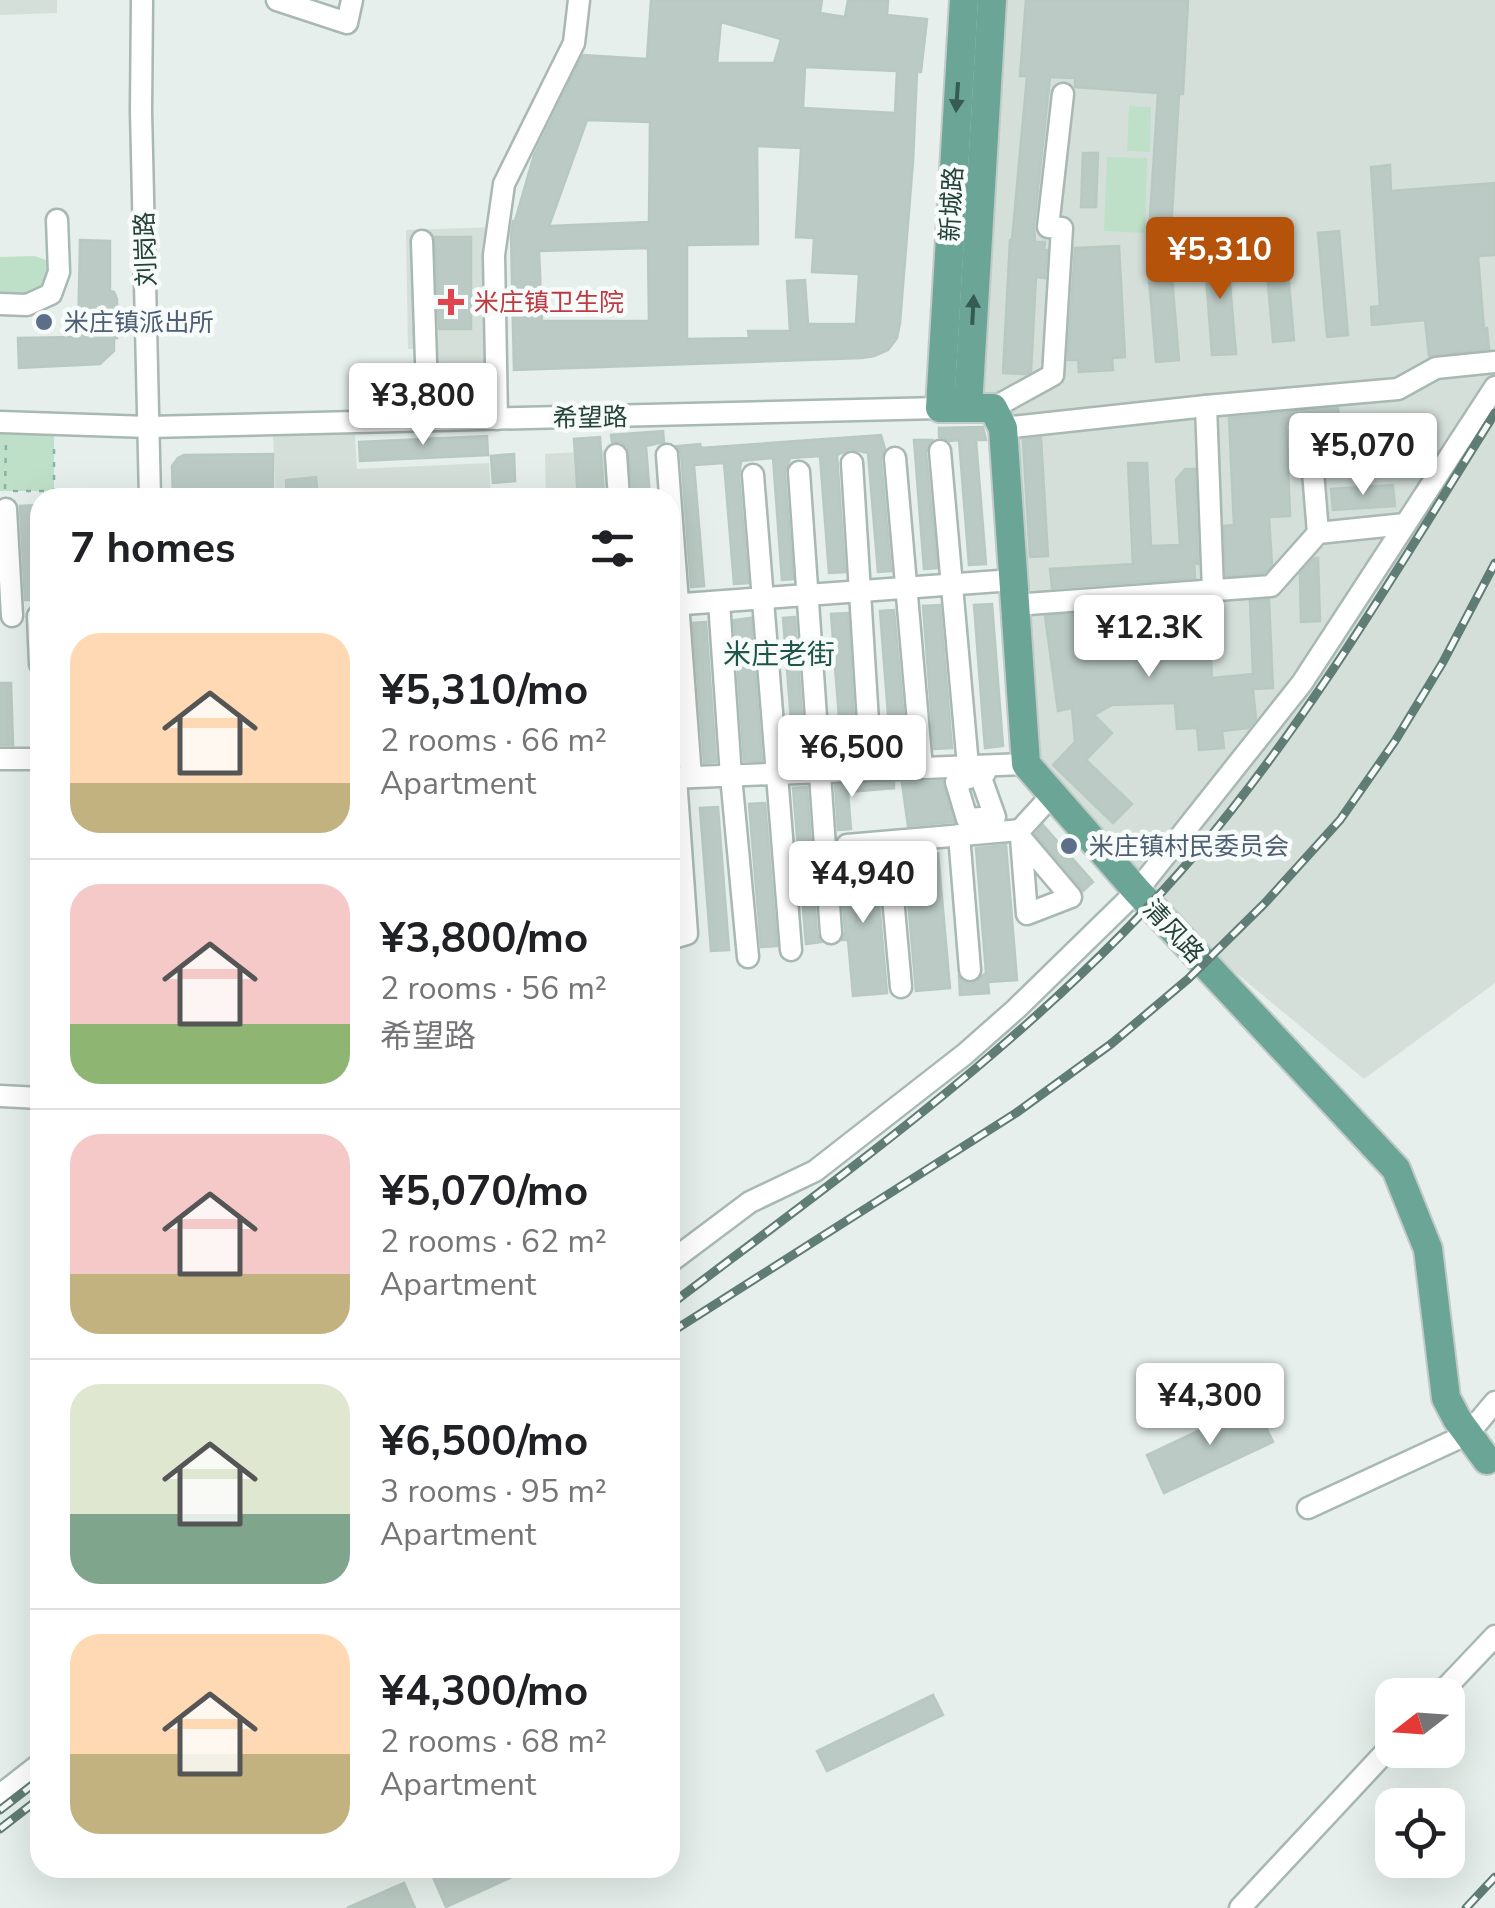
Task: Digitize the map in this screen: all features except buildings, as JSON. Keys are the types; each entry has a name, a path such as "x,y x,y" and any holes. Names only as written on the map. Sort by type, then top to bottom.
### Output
{"main road":[{"name":"新城路","path":"964,0 976,413"},
{"name":"新城路","path":"976,413 992,0"},
{"path":"976,413 1014,592 1016,764"},
{"name":"清风路","path":"1016,764 1053,794 1137,891 1396,1169 1428,1249 1446,1398 1486,1460"}],"street":[{"name":"刘岗路","path":"142,0 150,488"},
{"path":"277,0 347,23 352,0"},
{"path":"497,419 494,255 504,184 574,42 579,0"},
{"path":"976,413 1053,375 1062,228 1048,227 1063,94"},
{"path":"0,304 28,305 51,294 59,272 57,220"},
{"path":"422,241 428,420"},
{"name":"希望路","path":"3,422 150,427 1206,406 1398,389 1436,368 1495,362"},
{"path":"680,1254 750,1202 815,1171 966,1054 1137,891 1302,683 1495,387"},
{"path":"1206,406 1213,590"},
{"path":"1318,533 1310,436 1379,428"},
{"path":"940,451 974,770"},
{"path":"616,454 618,488"},
{"path":"667,455 669,488"},
{"path":"895,458 922,768"},
{"path":"852,463 872,770"},
{"path":"799,472 831,933"},
{"path":"753,474 791,950"},
{"path":"4,497 6,616"},
{"path":"680,605 952,584 1014,592 1271,586 1318,533 1405,524"},
{"path":"719,602 748,957"},
{"path":"0,759 30,758"},
{"path":"680,778 922,768 974,770 1016,764"},
{"path":"848,845 1020,834 1053,794"},
{"path":"680,795 688,934 680,936"},
{"path":"960,835 970,970"},
{"path":"888,842 901,987"},
{"path":"0,1096 30,1098"},
{"path":"1308,1508 1468,1434 1495,1402"},
{"path":"1455,1678 1495,1636"},
{"path":"1240,1908 1375,1763"},
{"path":"0,1795 30,1772"}],"path":[{"path":"3,422 4,497 30,494"},
{"path":"54,424 54,488"}],"shaded area":[{"path":"0,0 57,0 57,13 0,15"},
{"path":"964,0 1495,0 1495,983 1364,1079 1137,891 1026,764 993,408 940,408"},
{"name":"米庄镇卫生院","path":"498,227 497,419 428,421 425,349 408,349 406,230"},
{"path":"272,415 354,422 357,469 489,463 490,488 276,488"},
{"path":"611,450 614,488 546,488 545,454"}],"green space":[{"path":"1129,106 1151,107 1150,152 1127,151"},
{"path":"1107,157 1147,158 1145,233 1104,231"},
{"path":"34,256 49,261 51,294 0,304 0,257"},
{"path":"0,422 54,424 54,488 0,491"}],"railway":[{"path":"680,1297 947,1092 1078,977 1140,916 1240,800 1279,747 1354,638 1495,413"},
{"path":"680,1327 1016,1113 1111,1044 1188,979 1265,903 1340,820 1443,662 1495,563"},
{"path":"0,1810 30,1787"},
{"path":"0,1829 30,1806"},
{"path":"1466,1908 1495,1877"}],"place":[{"name":"米庄镇卫生院","path":"451,302"},
{"name":"米庄镇派出所","path":"44,322"},
{"name":"米庄镇村民委员会","path":"1069,846"}],"district":[{"name":"米庄老街","path":"779,654"}]}
